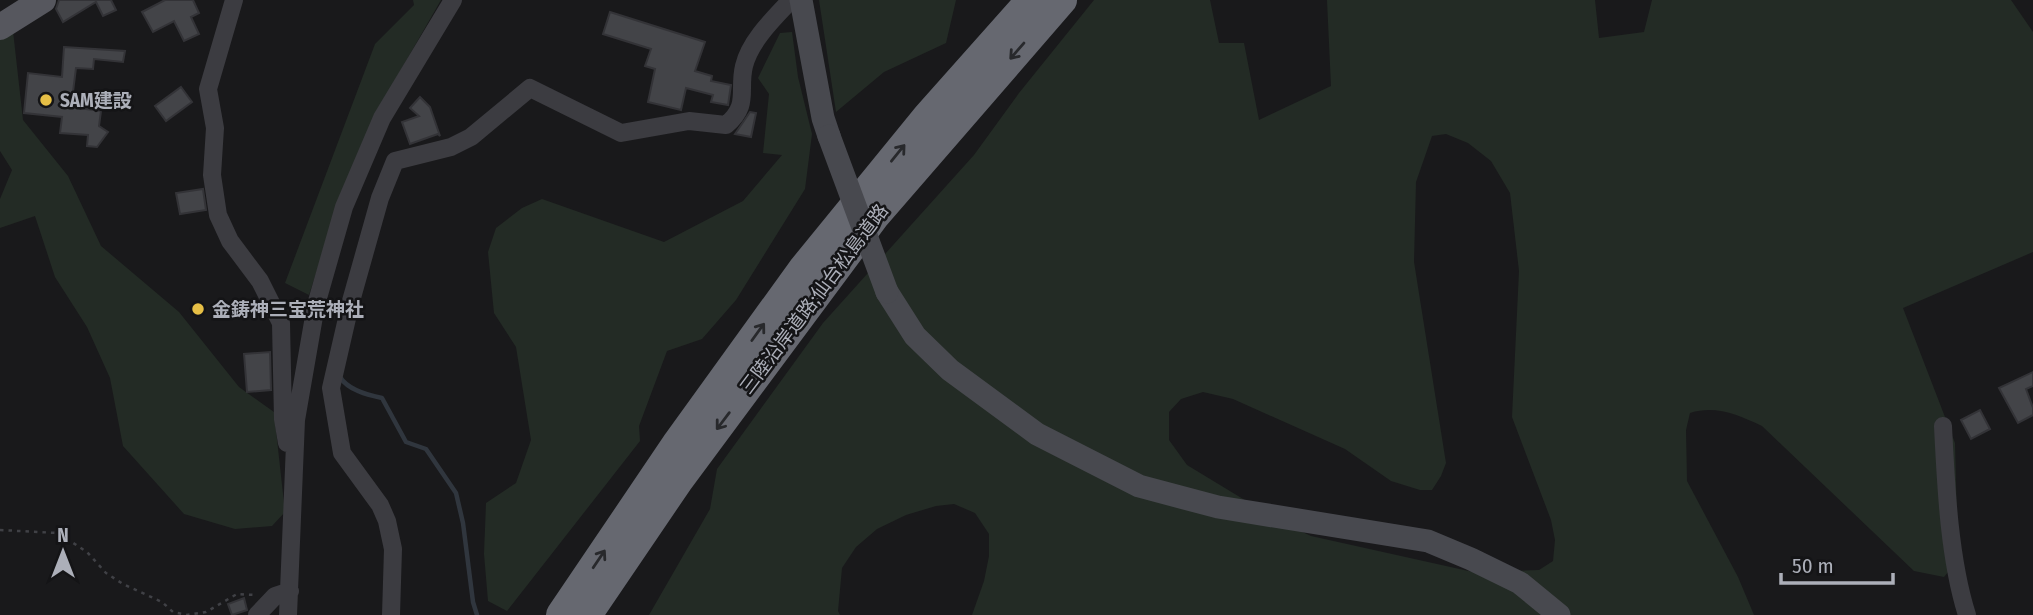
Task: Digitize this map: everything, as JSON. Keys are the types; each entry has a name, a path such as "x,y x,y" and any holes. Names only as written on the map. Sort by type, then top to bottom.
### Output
{"highway":[{"name":"三陸沿岸道路;仙台松島道路","path":"561,615 678,442 803,269 927,117 1031,0"},
{"name":"三陸沿岸道路;仙台松島道路","path":"587,615 678,481 874,217 1062,0"}],"main road":[{"path":"0,27 43,0"}],"street":[{"path":"234,0 208,89 215,128 212,175 218,215 226,233 260,281 281,323 284,419 292,474"},
{"path":"288,615 282,593 296,420 316,305 344,207 382,118 453,0"},
{"path":"391,615 393,550 387,522 380,505 342,453 331,388 372,223 395,161 452,147 471,137 530,88 621,133 689,121 726,125 742,105 744,65 764,29 791,0"},
{"path":"801,0 823,118 887,292 915,336 950,370 1037,434 1139,486 1218,507 1429,541 1520,583 1559,615"},
{"path":"1943,426 1946,487 1960,594 1967,615"},
{"path":"257,615 282,593"}],"path":[{"path":"0,530 58,533 88,552 106,573 122,584 162,602 173,612 187,615 206,612 237,594 282,593"}],"shaded area":[{"path":"413,0 441,0 387,94 343,190 309,295 285,283 375,44 414,5"},
{"path":"819,0 956,0 946,43 884,72 836,112"},
{"path":"1094,0 1210,0 1219,43 1244,43 1259,120 1331,86 1327,0 1595,0 1599,38 1644,32 1652,0 2011,0 2033,32 2033,252 1903,308 1955,443 1958,560 1944,577 1914,571 1762,426 1736,415 1709,410 1690,413 1686,430 1687,481 1738,577 1754,615 972,615 984,581 989,556 989,534 975,513 954,504 906,515 877,529 856,547 842,568 838,611 840,615 649,615 710,509 717,469 823,323 974,155 1019,93","holes":["1446,134 1468,143 1491,161 1510,193 1519,271 1512,417 1551,520 1555,540 1553,561 1539,570 1473,572 1311,536 1281,522 1187,465 1169,440 1169,412 1181,399 1203,392 1233,399 1345,449 1391,481 1420,490 1432,490 1446,463 1414,262 1416,182 1432,136"]},
{"path":"13,31 23,120 68,176 101,246 179,312 239,387 274,412 285,512 272,526 235,529 184,514 123,446 110,378 87,327 55,277 35,216 0,228 0,199 12,170 0,151 0,36"},
{"path":"792,32 798,77 812,134 805,189 736,300 702,339 667,351 639,426 640,441 507,611 488,601 484,554 486,503 516,483 531,440 516,347 494,313 488,252 496,228 522,208 542,199 664,242 743,201 782,155 763,153 769,94 758,78 780,33"}],"building":[{"path":"59,0 111,0 116,10 103,16 96,2 63,22 56,9"},
{"path":"165,0 193,0 199,13 191,17 199,34 184,41 174,21 153,32 142,12"},
{"path":"610,12 705,42 695,71 712,76 711,81 731,85 728,105 711,102 713,95 686,88 681,110 648,102 655,69 645,66 651,49 603,34"},
{"path":"64,47 125,51 123,62 94,59 93,69 76,68 73,92 87,94 85,109 101,111 99,126 108,132 97,147 87,146 88,135 60,133 62,117 24,113 28,73 62,77"},
{"path":"181,87 192,102 166,121 155,106"},
{"path":"420,97 430,107 440,136 438,134 410,144 402,122 419,116 410,108"},
{"path":"750,112 756,113 751,137 735,134"},
{"path":"203,189 206,210 180,214 176,193"},
{"path":"270,352 271,390 247,392 244,354"},
{"path":"2033,372 2033,386 2026,389 2033,415 2018,423 1999,388"},
{"path":"1980,410 1990,429 1971,439 1961,420"},
{"path":"244,598 247,610 232,615 228,604"}],"waterway":[{"path":"340,377 353,389 382,398 406,442 426,449 456,493 477,615"}],"place":[{"name":"SAM建設","path":"46,100"},
{"name":"金鋳神三宝荒神社","path":"198,309"}]}
